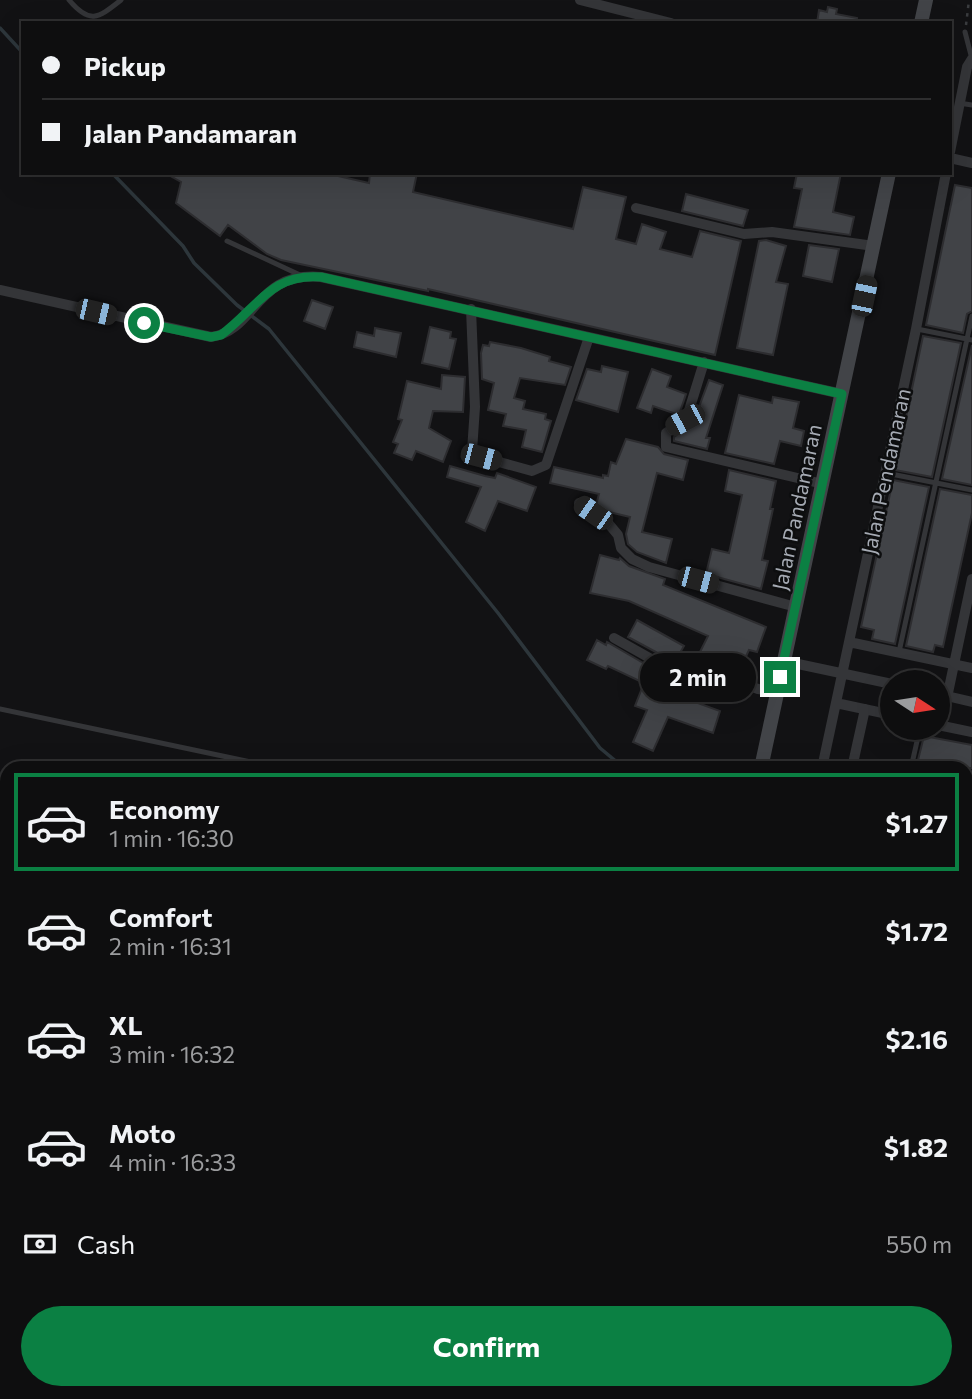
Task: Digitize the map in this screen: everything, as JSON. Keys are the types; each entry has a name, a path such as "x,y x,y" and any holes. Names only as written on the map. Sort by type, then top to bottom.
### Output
{"main road":[{"path":"921,21 926,0"},
{"name":"Jalan Pandamaran","path":"762,761 890,175"}],"street":[{"path":"580,0 662,21"},
{"path":"952,142 967,67 972,59"},
{"path":"952,158 972,163"},
{"name":"Jalan Pendamaran","path":"824,761 916,329 946,175"},
{"path":"636,208 744,234 772,232 874,246"},
{"path":"0,290 211,337 221,335 234,326 271,289 286,279 301,275 321,277 842,394"},
{"path":"471,309 475,407 472,450 481,457 532,471 546,465 589,337"},
{"path":"704,362 685,420 666,432 666,447 823,484"},
{"path":"579,503 608,523 618,536 621,548 632,559 649,567 796,607"},
{"path":"950,675 972,579"},
{"path":"614,638 662,665 696,666 758,689 777,692"},
{"path":"849,642 972,668"},
{"path":"784,661 880,681"},
{"path":"950,697 972,702"},
{"path":"836,703 880,712"},
{"path":"853,761 864,709"},
{"path":"950,727 972,732"}],"lane":[{"path":"69,0 79,11 93,17 101,16 121,0"},
{"path":"965,32 972,59"},
{"path":"960,103 972,105"},
{"path":"227,241 301,275"},
{"path":"899,652 970,340 972,317"},
{"path":"916,329 970,340"},
{"path":"884,473 972,490"},
{"path":"0,709 246,761"},
{"path":"913,761 917,740"}],"path":[{"path":"965,32 969,0"}],"building":[{"path":"828,7 837,9 836,14 857,18 856,21 817,21 819,10 827,12"},
{"path":"169,175 334,175 369,183 370,175 417,175 413,192 573,229 583,187 626,197 616,239 636,244 642,224 666,232 660,249 692,257 700,231 741,241 715,355 428,289 281,260 267,254 228,225 220,236 176,203 181,182"},
{"path":"797,175 841,175 833,212 854,217 850,235 794,227 802,189 794,188"},
{"path":"955,185 972,188 972,311 967,314 963,333 926,325"},
{"path":"686,194 748,210 743,226 682,211"},
{"path":"766,240 786,246 776,282 788,284 773,355 737,348 759,241"},
{"path":"809,245 839,249 832,282 803,276"},
{"path":"312,300 333,307 325,329 304,321"},
{"path":"430,327 451,332 450,338 456,339 449,369 422,363"},
{"path":"375,328 401,333 396,357 354,347 357,332 374,336"},
{"path":"923,336 961,343 932,477 895,470"},
{"path":"490,342 521,348 550,357 549,361 571,367 565,385 520,378 514,398 525,401 523,409 546,414 545,419 551,421 542,452 522,447 526,430 503,426 506,414 488,410 494,383 482,379 481,353 483,345 489,346"},
{"path":"972,345 972,485 942,479"},
{"path":"602,366 628,372 618,412 576,400 587,369 601,372"},
{"path":"652,369 671,376 667,387 686,394 679,415 653,406 651,413 637,408"},
{"path":"442,375 465,377 463,412 433,411 429,428 451,441 443,462 416,451 412,460 394,453 398,444 393,442 402,420 398,419 407,381 441,389"},
{"path":"709,380 723,385 706,438 710,438 707,449 674,441 674,437 693,423"},
{"path":"739,395 772,403 773,397 799,402 793,428 804,431 801,446 780,441 774,464 725,453"},
{"path":"626,439 658,447 664,454 688,460 683,480 657,473 642,532 672,539 666,563 637,552 628,544 626,534 630,517 605,511 596,505 599,494 550,483 554,467 603,478 603,475 608,476 611,462 616,464"},
{"path":"450,466 495,478 497,473 536,487 527,511 498,501 485,531 466,522 481,487 447,477"},
{"path":"729,470 776,481 762,560 768,561 761,589 706,574 712,549 729,553 742,495 725,491"},
{"path":"893,480 929,487 895,644 872,639 874,630 861,627"},
{"path":"940,489 972,495 972,513 943,647 935,645 933,652 906,646"},
{"path":"600,555 619,560 620,558 629,566 665,579 663,585 766,627 757,652 749,650 738,673 697,658 708,636 629,601 590,593"},
{"path":"637,620 684,646 677,658 665,657 628,637"},
{"path":"597,640 606,645 607,642 645,664 641,671 663,679 665,674 680,680 676,695 720,711 713,733 668,717 653,751 633,742 647,710 635,706 644,683 608,666 606,669 587,660"},
{"path":"923,740 945,740 972,745 972,761 918,761"}],"waterway":[{"path":"0,28 21,51"},
{"path":"114,175 183,246 194,263 237,305 269,329 498,613 600,748 616,761"}],"route":[{"path":"144,323 211,337 221,335 234,326 271,289 286,279 301,275 321,277 842,394 780,677"}]}
